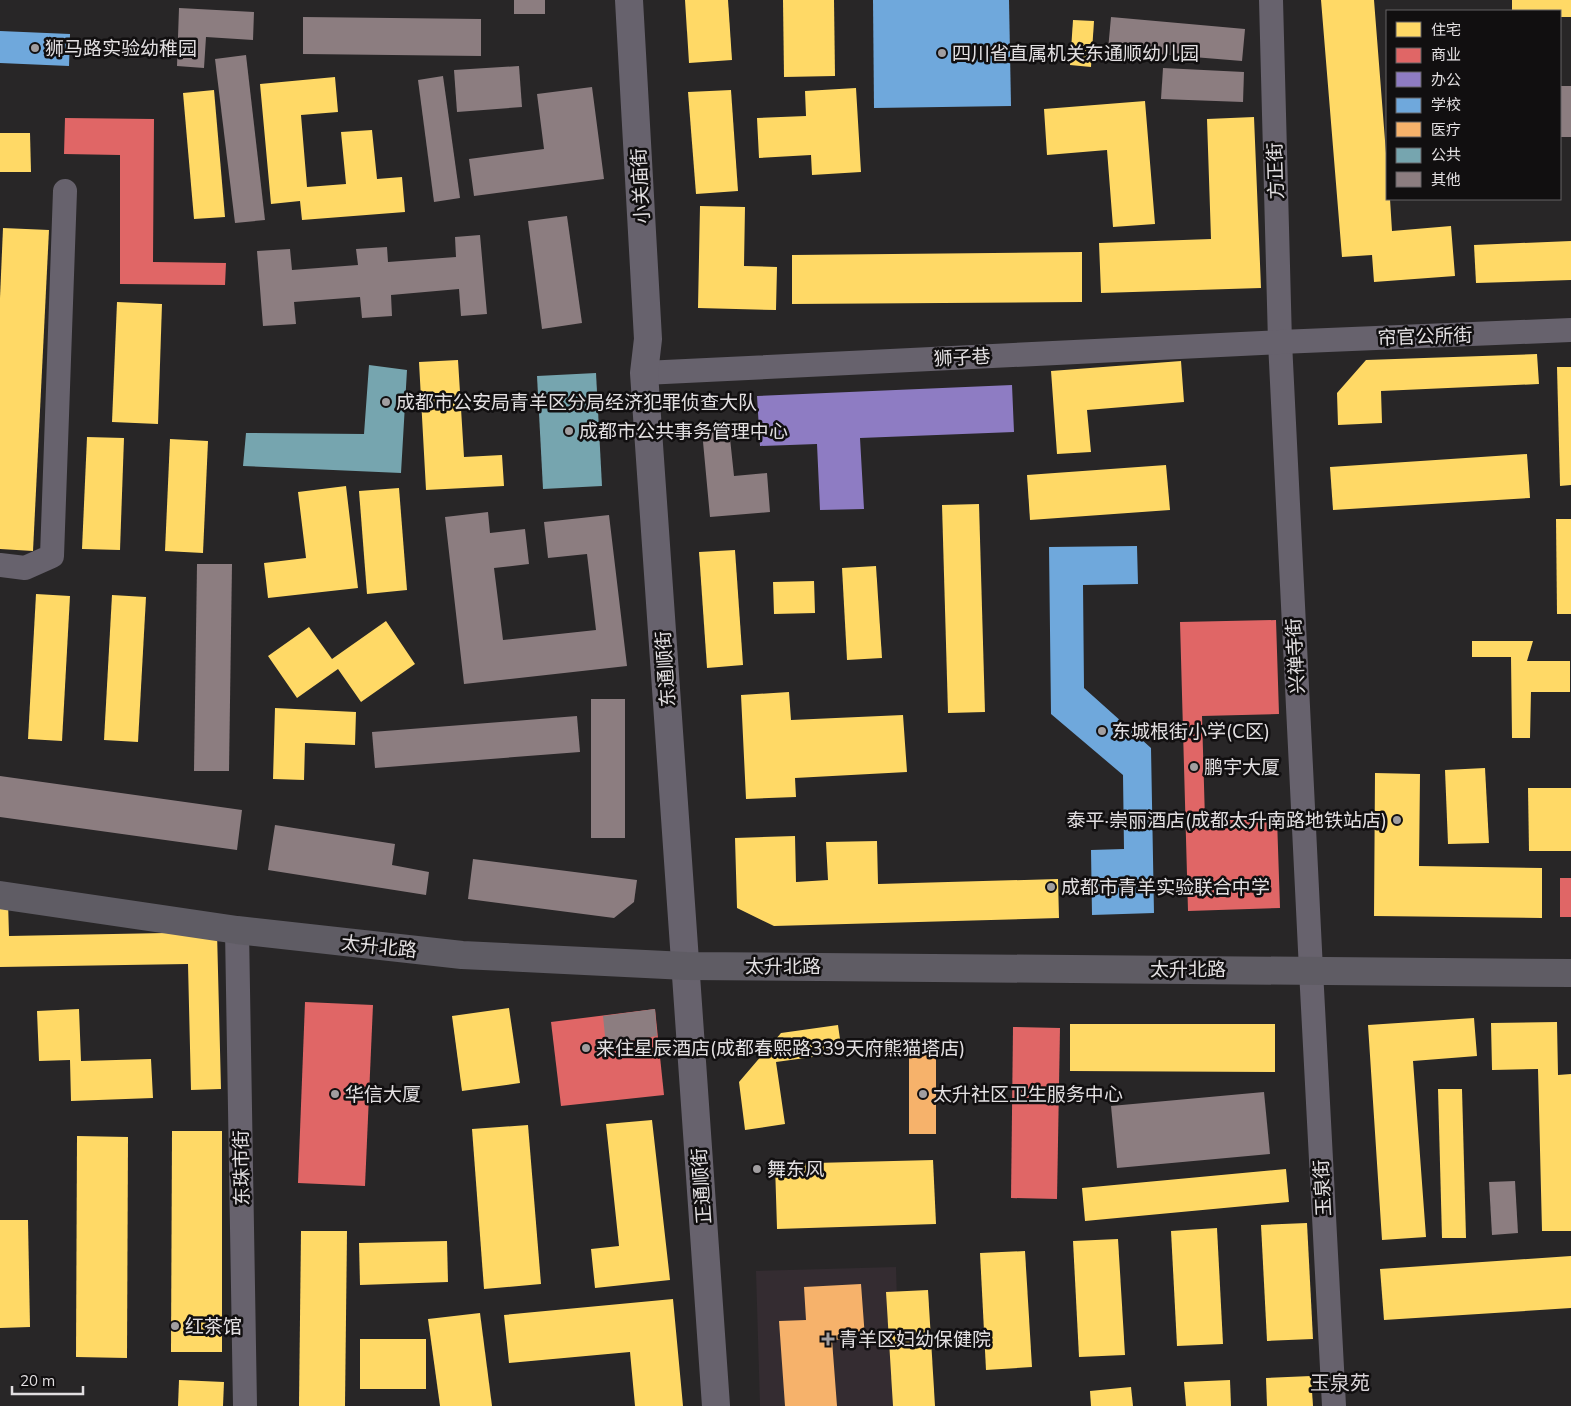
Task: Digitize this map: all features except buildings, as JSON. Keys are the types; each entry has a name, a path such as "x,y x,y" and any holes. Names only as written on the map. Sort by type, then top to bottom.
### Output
{"main road":[{"name":"太升北路","path":"0,895 237,930 462,955 686,966 1571,973"}],"street":[{"name":"小关庙街","path":"629,0 648,339 644,372"},
{"name":"方正街","path":"1271,0 1280,342"},
{"path":"0,565 25,568 52,556 66,191"},
{"name":"帘官公所街","path":"1280,342 1571,330"},
{"name":"狮子巷","path":"644,372 1280,342"},
{"name":"兴禅寺街","path":"1280,342 1311,970"},
{"name":"东通顺街","path":"644,372 686,966"},
{"name":"东珠市街","path":"237,930 245,1406"},
{"name":"正通顺街","path":"686,966 716,1406"},
{"name":"玉泉街","path":"1311,970 1334,1406"}],"shaded area":[{"name":"青羊区妇幼保健院","path":"896,1267 900,1406 760,1406 756,1271"}],"place":[{"name":"狮马路实验幼稚园","path":"35,48"},
{"name":"四川省直属机关东通顺幼儿园","path":"942,53"},
{"name":"成都市公安局青羊区分局经济犯罪侦查大队","path":"386,402"},
{"name":"成都市公共事务管理中心","path":"569,431"},
{"name":"东城根街小学(C区)","path":"1102,731"},
{"name":"鹏宇大厦","path":"1194,767"},
{"name":"泰平·崇丽酒店(成都太升南路地铁站店)","path":"1397,820"},
{"name":"成都市青羊实验联合中学","path":"1051,887"},
{"name":"来住星辰酒店(成都春熙路339天府熊猫塔店)","path":"586,1048"},
{"name":"华信大厦","path":"335,1094"},
{"name":"太升社区卫生服务中心","path":"923,1094"},
{"name":"舞东风","path":"757,1169"},
{"name":"红茶馆","path":"175,1326"},
{"name":"青羊区妇幼保健院","path":"828,1339"}],"district":[{"name":"玉泉苑","path":"1340,1382"}]}
